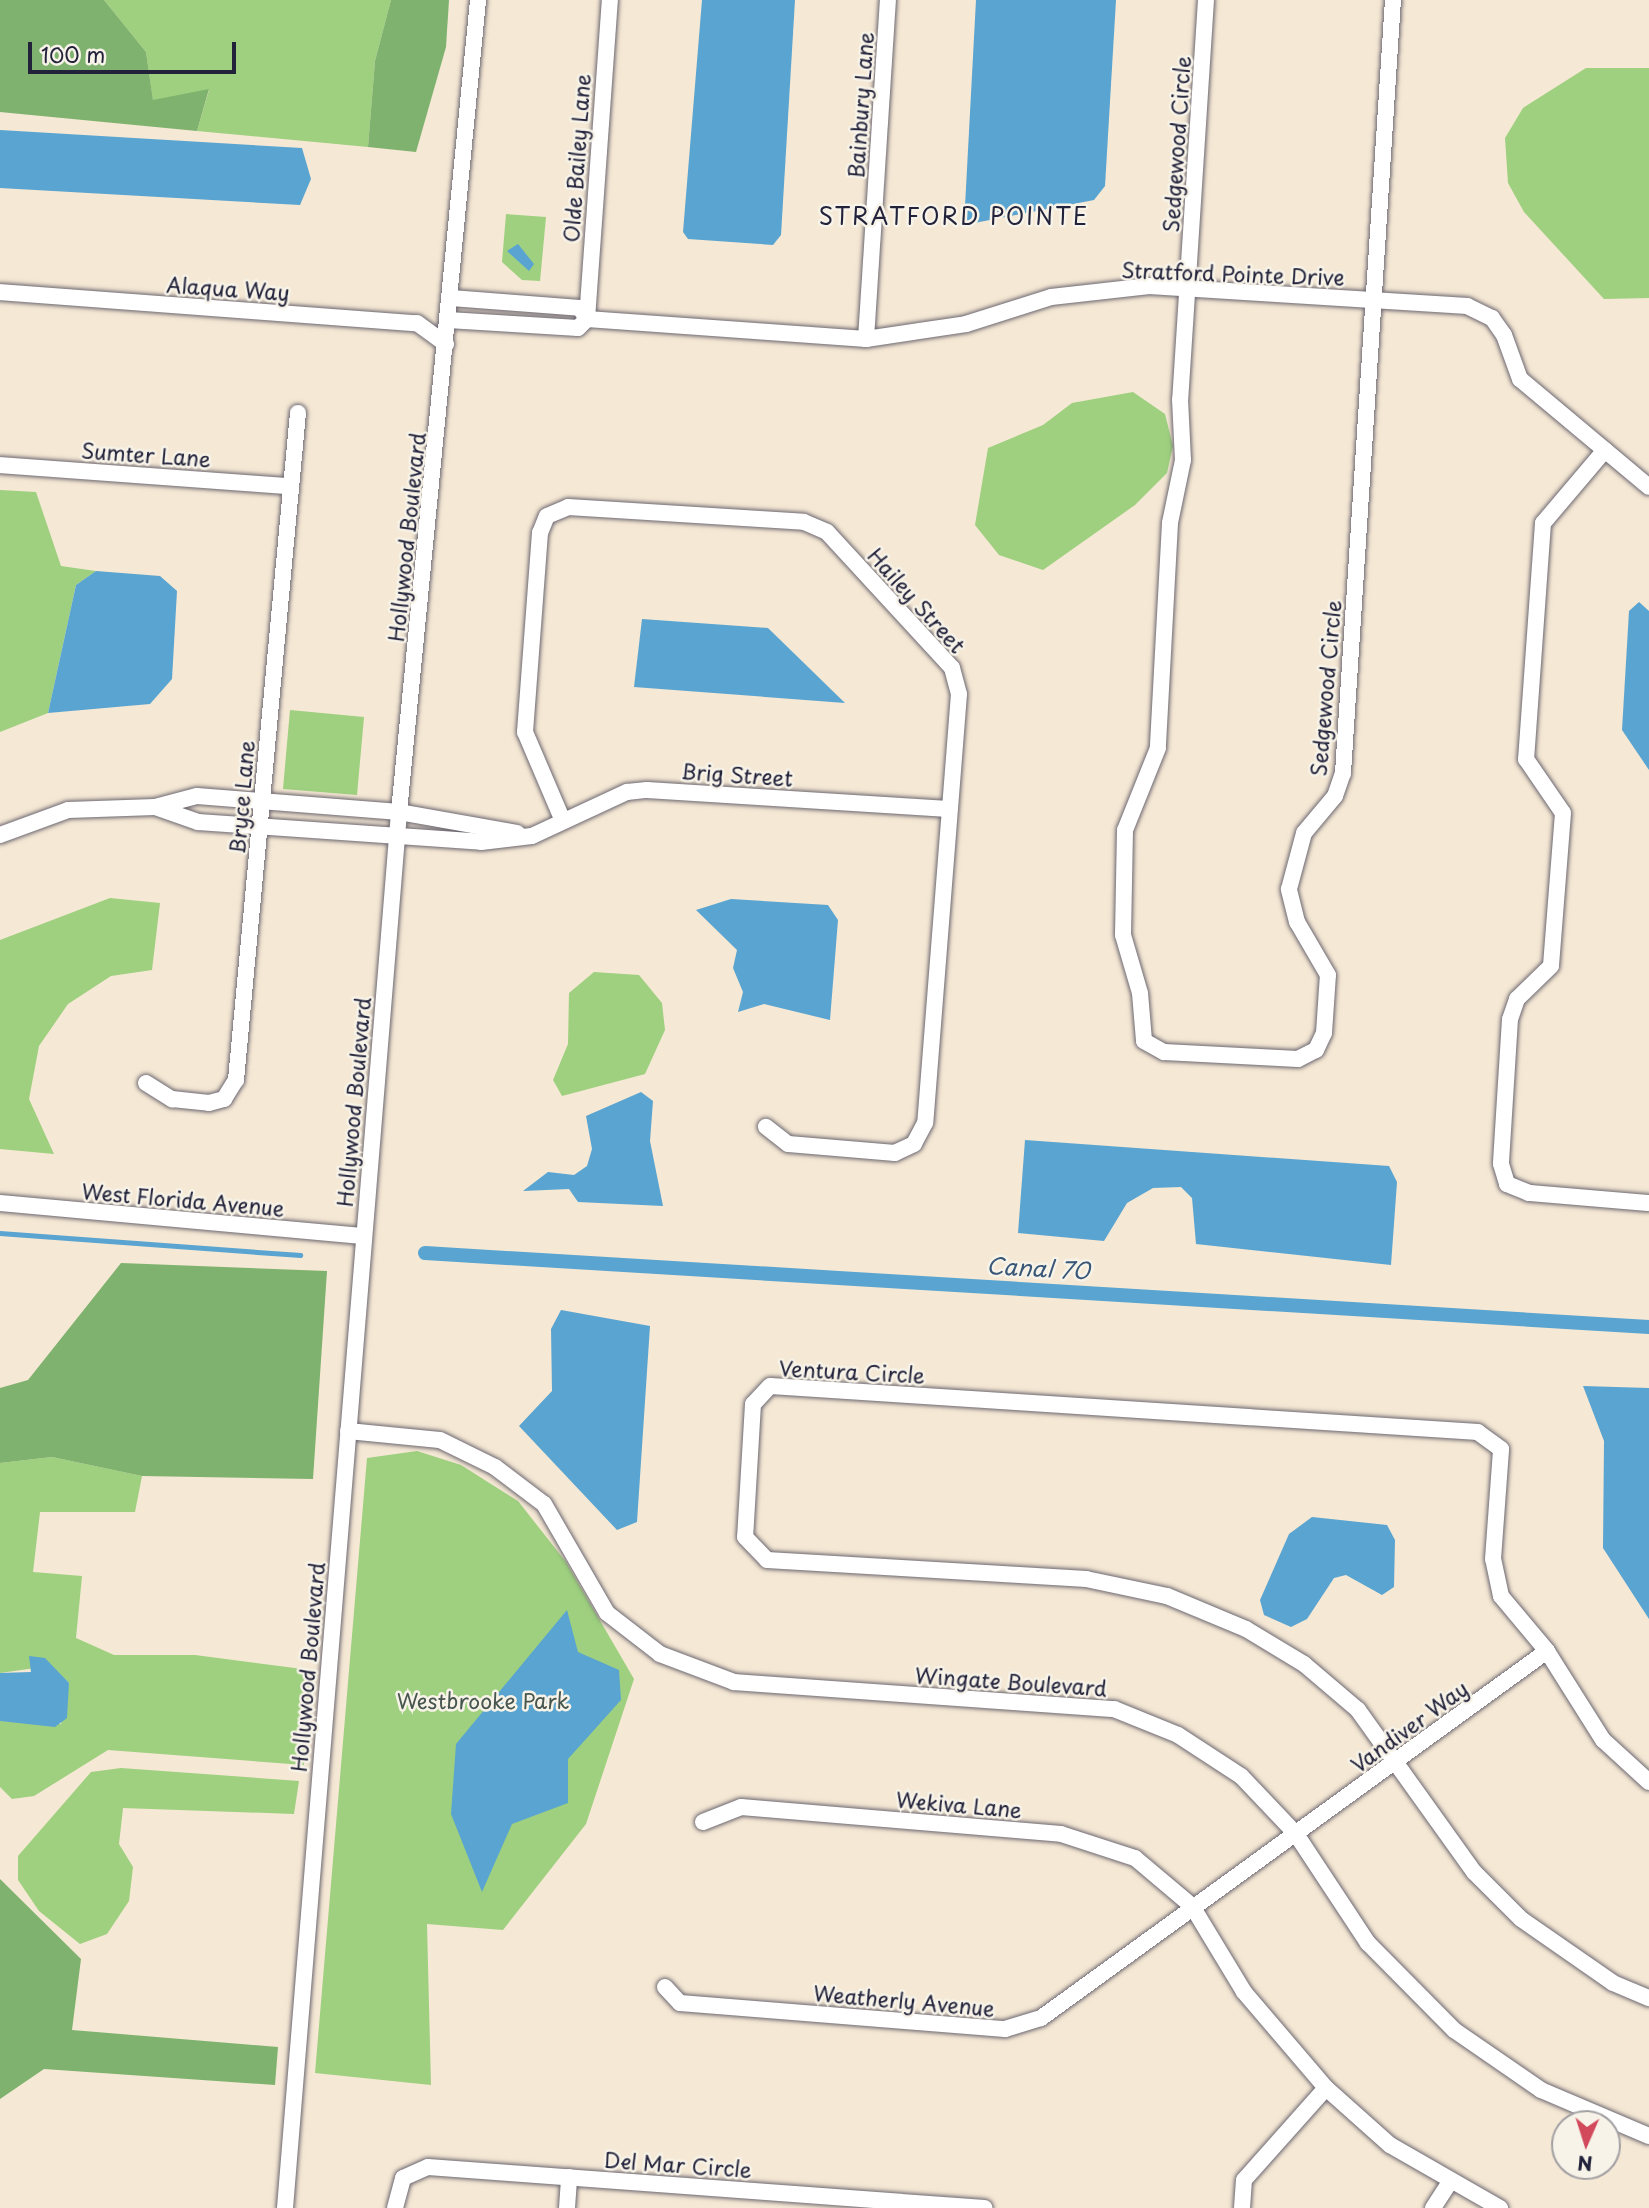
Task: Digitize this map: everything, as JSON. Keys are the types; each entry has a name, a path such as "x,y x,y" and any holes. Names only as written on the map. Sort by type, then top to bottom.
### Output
{"street":[{"name":"Hollywood Boulevard","path":"285,2208 399,813 478,0"},
{"name":"Olde Bailey Lane","path":"587,318 610,0"},
{"name":"Bainbury Lane","path":"866,339 888,0"},
{"name":"Sedgewood Circle","path":"1206,0 1180,399 1183,460 1170,523 1158,748 1139,785 1120,879 1139,1026 1144,1041 1164,1052 1298,1059 1316,1050 1324,1033 1328,975 1297,922 1289,889 1304,833 1335,796 1343,773 1393,0"},
{"name":"Stratford Pointe Drive","path":"587,318 866,339 966,324 1098,290 1188,288 1467,306 1492,318 1520,379 1649,487"},
{"name":"Alaqua Way","path":"0,292 417,323 446,344"},
{"path":"448,320 578,328 587,318 580,307 451,298"},
{"name":"Bryce Lane","path":"146,1083 173,1100 209,1102 224,1099 236,1080 288,486 298,413"},
{"path":"1605,450 1543,523 1526,759 1563,813 1551,966 1517,999 1510,1019 1501,1164 1507,1184 1529,1192 1649,1203"},
{"name":"Sumter Lane","path":"0,465 288,486"},
{"name":"Hailey Street","path":"564,821 525,732 540,533 547,516 568,508 804,522 827,532 952,668 960,694 948,809 925,1123 914,1144 895,1153 788,1144 766,1127"},
{"name":"Brig Street","path":"155,807 198,822 481,842 532,836 627,792 647,790 948,809"},
{"path":"0,835 68,810 155,807 197,796 399,813 532,836"},
{"name":"West Florida Avenue","path":"0,1203 363,1237"},
{"name":"Ventura Circle","path":"1399,1759 1358,1710 1304,1664 1246,1629 1167,1596 1086,1579 767,1560 745,1537 752,1404 770,1386 1478,1432 1501,1449 1493,1559 1502,1596 1547,1651"},
{"name":"Wingate Boulevard","path":"348,1431 440,1440 495,1467 544,1504 607,1613 660,1654 734,1682 1114,1709 1178,1735 1241,1776 1296,1834 1368,1943 1454,2030 1541,2090 1649,2136"},
{"path":"1547,1651 1603,1740 1649,1782"},
{"name":"Vandiver Way","path":"1296,1834 1547,1651"},
{"path":"1399,1759 1474,1872 1521,1919 1613,1983 1649,1998"},
{"name":"Wekiva Lane","path":"703,1822 741,1807 1061,1834 1135,1858 1192,1906 1244,1992 1326,2088 1390,2145 1449,2183 1500,2208"},
{"name":"Weatherly Avenue","path":"665,1987 680,2003 1005,2029 1041,2018 1192,1906 1296,1834"},
{"path":"1242,2208 1244,2180 1326,2088"},
{"name":"Del Mar Circle","path":"395,2208 403,2178 428,2167 900,2205 984,2208"},
{"path":"567,2208 569,2178"},
{"path":"1433,2208 1449,2183"}],"green space":[{"path":"0,0 104,0 146,52 153,100 209,89 197,131 0,112"},
{"path":"104,0 391,0 375,61 368,147 197,131 209,90 153,101 146,52"},
{"path":"391,0 449,0 446,47 416,152 368,147 375,61"},
{"path":"1586,68 1649,68 1649,298 1604,299 1524,212 1508,183 1505,138 1523,108"},
{"path":"506,214 546,217 540,281 522,280 502,262"},
{"path":"1133,392 1165,414 1173,446 1167,473 1135,505 1043,570 999,555 975,525 988,448 1043,425 1072,403"},
{"path":"0,490 36,492 61,566 96,571 76,585 48,713 0,732"},
{"path":"290,710 364,717 357,795 283,789"},
{"path":"110,898 160,903 152,970 111,976 68,1004 39,1046 29,1099 54,1154 0,1149 0,940"},
{"path":"594,972 639,975 662,1003 665,1030 645,1074 562,1096 553,1080 568,1044 569,993"},
{"path":"121,1263 327,1271 313,1479 142,1476 52,1457 0,1463 0,1388 28,1380"},
{"name":"Westbrooke Park","path":"417,1451 461,1465 518,1501 566,1562 634,1679 586,1824 503,1930 427,1924 431,2085 315,2073 367,1458"},
{"path":"52,1457 142,1476 135,1512 40,1512 33,1572 82,1576 76,1638 114,1655 195,1655 310,1670 304,1765 108,1750 34,1796 12,1799 0,1787 0,1721 61,1724 69,1683 50,1666 0,1673 0,1463"},
{"path":"121,1768 299,1781 294,1814 123,1808 119,1844 133,1867 129,1901 107,1934 80,1944 39,1911 18,1880 18,1856 91,1772"},
{"path":"0,1879 81,1959 72,2030 278,2047 275,2085 44,2069 0,2099"}],"water":[{"path":"702,0 795,0 781,235 773,245 688,239 683,232"},
{"path":"976,0 1116,0 1105,186 1094,200 964,225"},
{"path":"0,130 302,148 311,179 300,205 0,188"},
{"path":"518,244 534,264 529,271 507,251"},
{"path":"96,571 160,576 177,591 172,679 150,704 48,713 76,585"},
{"path":"1639,602 1649,611 1649,770 1622,730 1629,611"},
{"path":"642,619 768,628 845,703 634,687"},
{"path":"731,899 828,905 838,920 830,1020 764,1004 738,1012 743,992 733,968 737,950 696,910"},
{"path":"641,1092 653,1101 650,1141 663,1206 578,1202 569,1189 523,1191 548,1172 574,1175 587,1166 592,1149 586,1116"},
{"path":"1025,1140 1389,1166 1397,1182 1391,1265 1196,1244 1192,1198 1181,1187 1153,1188 1127,1203 1104,1241 1018,1233"},
{"path":"561,1310 650,1326 637,1522 617,1530 519,1426 552,1391 551,1329"},
{"path":"1583,1386 1649,1388 1649,1619 1603,1548 1604,1441"},
{"path":"1312,1517 1387,1525 1395,1540 1394,1587 1382,1595 1346,1575 1334,1578 1307,1619 1291,1627 1264,1615 1260,1600 1289,1534"},
{"path":"567,1610 578,1652 619,1670 621,1700 568,1759 568,1803 512,1824 482,1892 451,1814 456,1744"},
{"path":"29,1656 45,1658 69,1683 67,1718 55,1727 0,1721 0,1673 31,1672"}],"waterway":[{"path":"0,1233 300,1255"},
{"name":"Canal 70","path":"425,1253 1649,1327"}],"district":[{"name":"STRATFORD POINTE","path":"954,216"}]}
